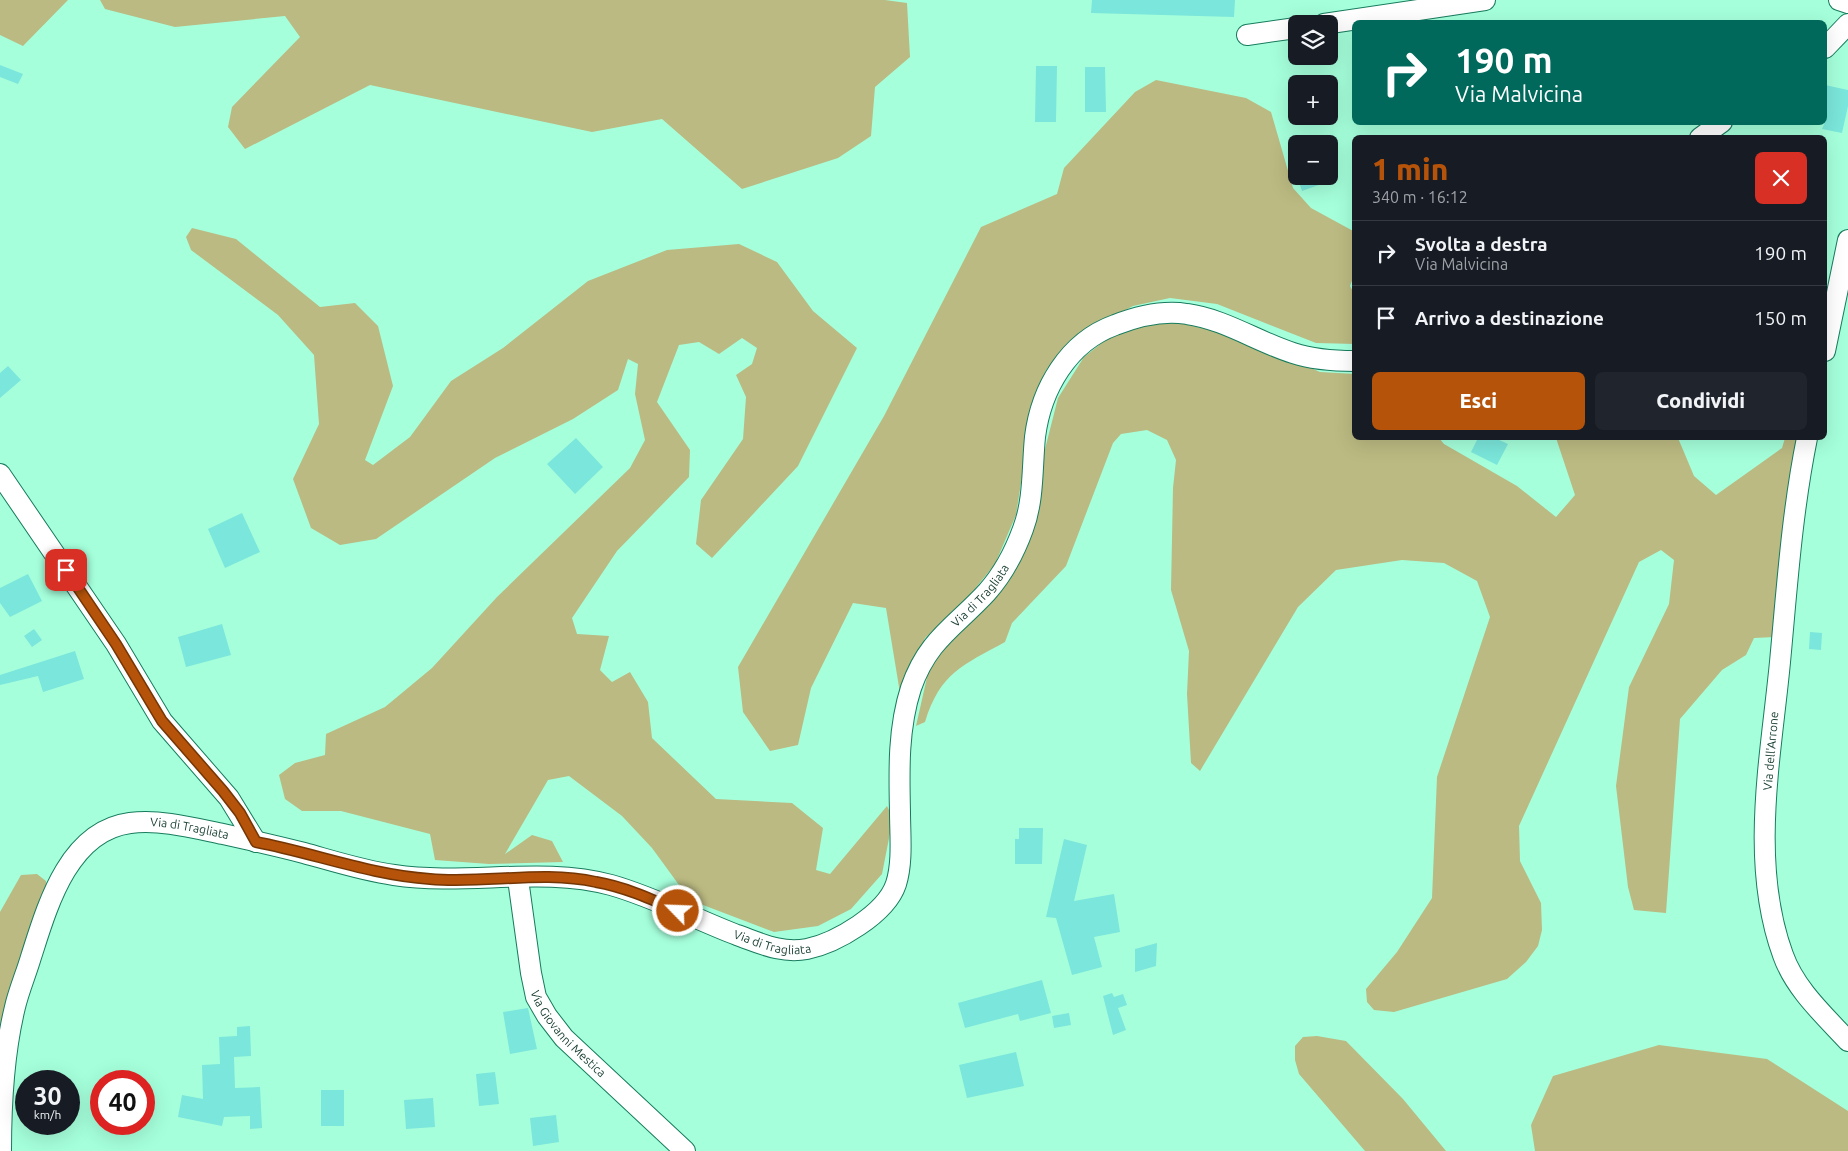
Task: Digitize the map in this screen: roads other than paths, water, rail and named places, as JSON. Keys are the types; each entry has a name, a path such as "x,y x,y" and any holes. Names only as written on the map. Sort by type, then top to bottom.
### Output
{"street":[{"path":"1338,22 1485,0"},
{"path":"1839,0 1848,3"},
{"path":"1827,46 1848,24"},
{"path":"1247,35 1288,29"},
{"path":"1704,135 1718,125"},
{"path":"1827,341 1848,240"},
{"name":"Via di Tragliata","path":"1,1151 0,1107 15,1007 52,898 61,878 83,848 104,831 114,827 134,823 194,828 390,875 431,880 559,878 595,881 615,886 778,950 808,949 845,934 882,905 895,888 900,840 899,761 902,726 913,683 931,648 991,587 1016,546 1028,515 1035,439 1040,411 1050,386 1070,355 1083,342 1109,327 1141,317 1170,312 1187,314 1217,322 1295,354 1325,360 1352,361"},
{"name":"Via dell'Arrone","path":"1807,440 1793,521 1767,794 1766,873 1776,932 1792,975 1848,1041"},
{"path":"0,474 116,644 162,721 223,791 240,813 256,842"},
{"name":"Via Giovanni Mestica","path":"518,878 536,997 547,1016 564,1038 686,1151"}]}
